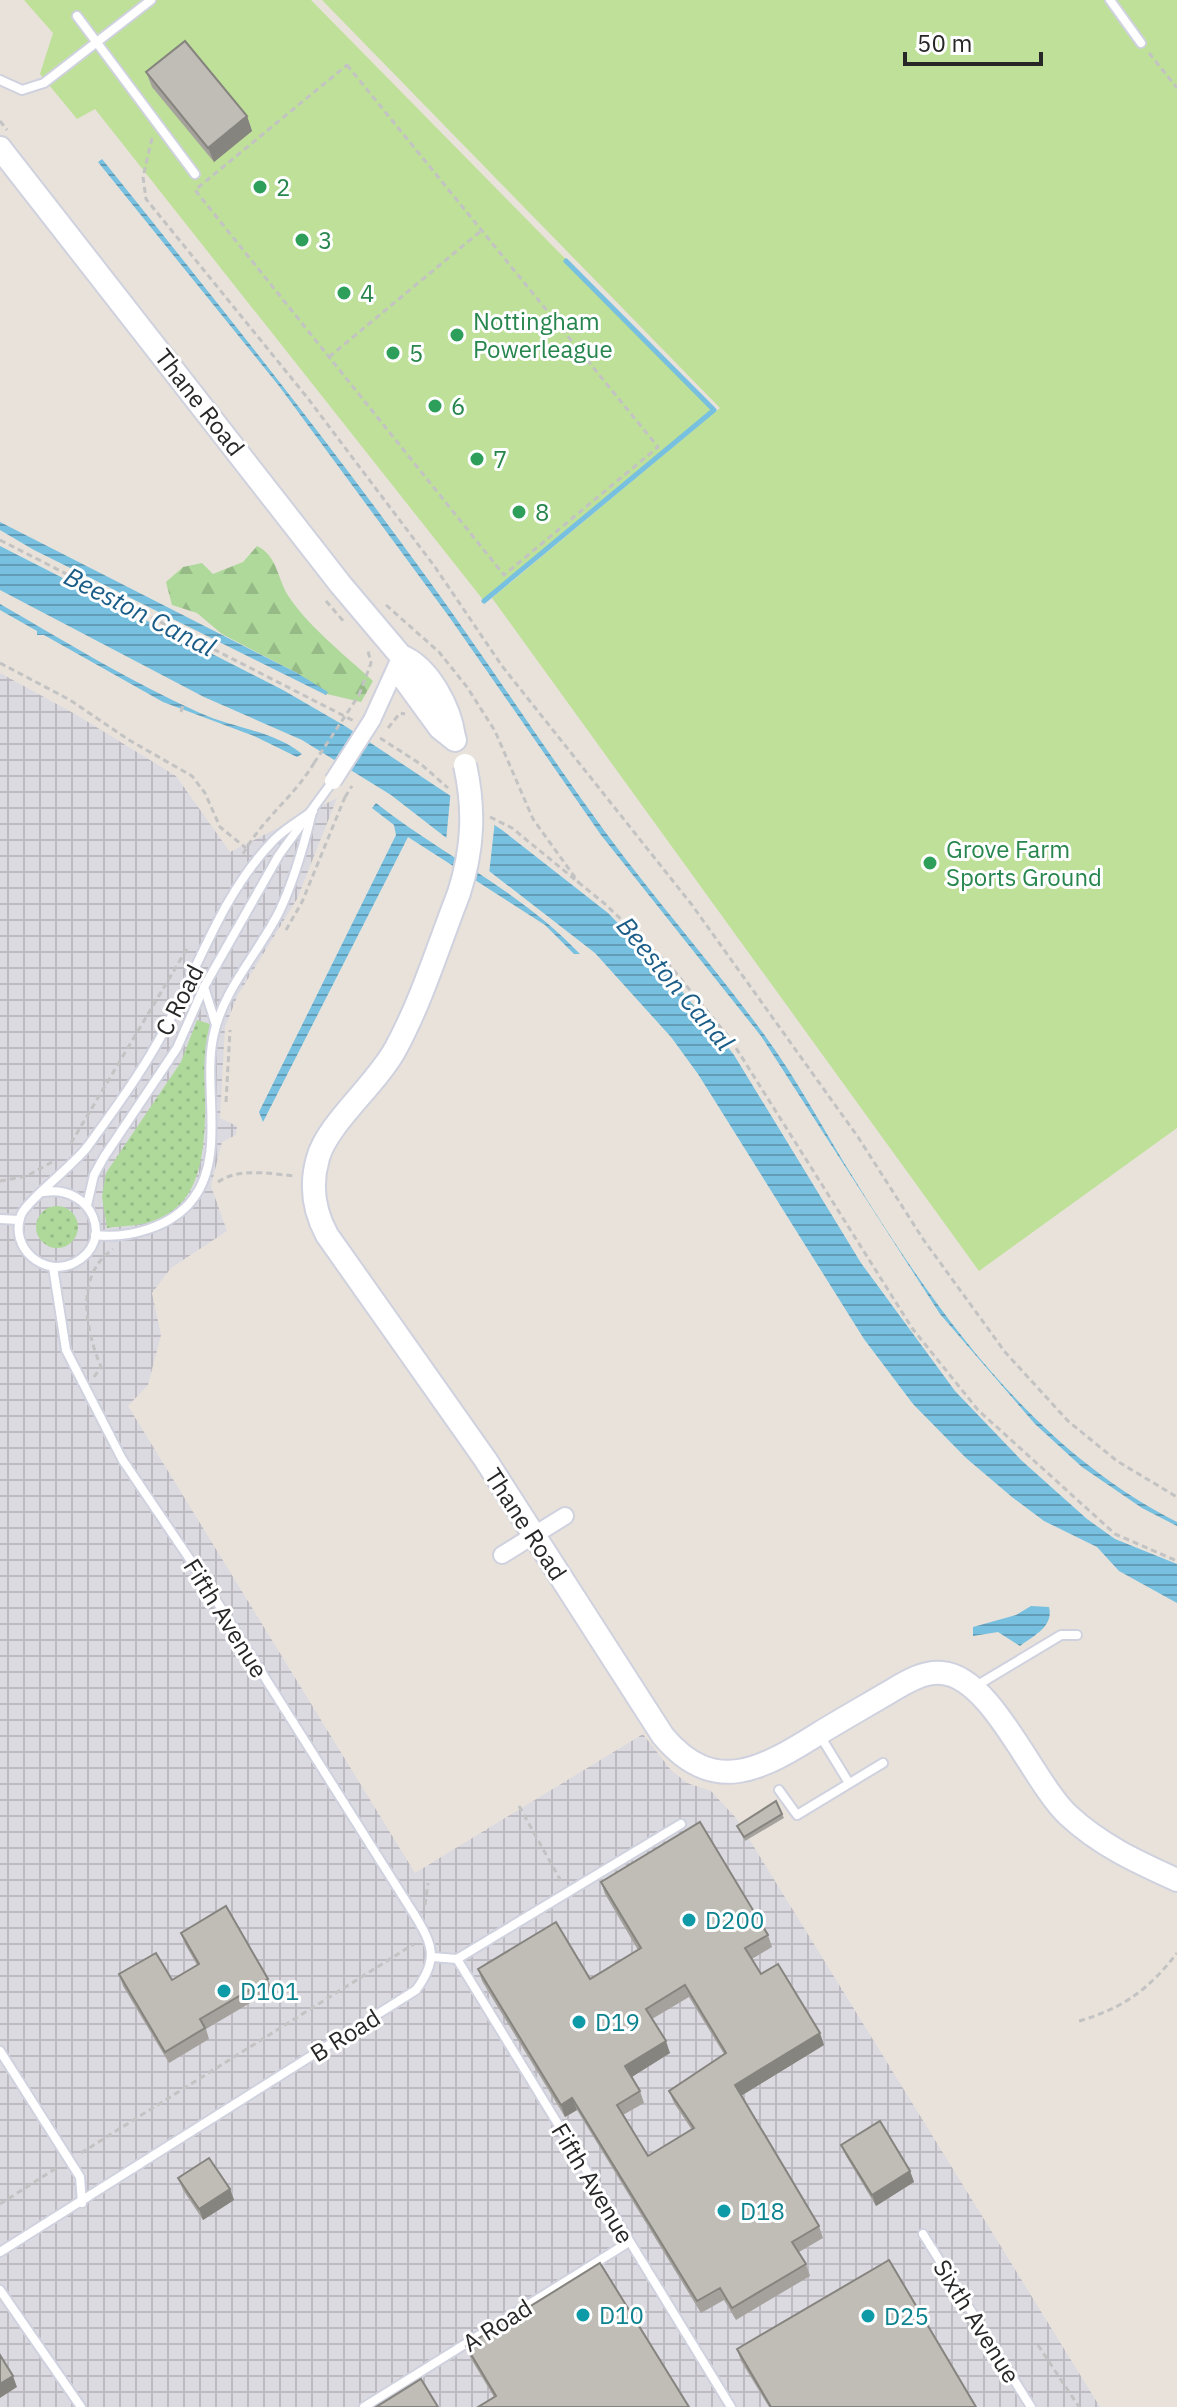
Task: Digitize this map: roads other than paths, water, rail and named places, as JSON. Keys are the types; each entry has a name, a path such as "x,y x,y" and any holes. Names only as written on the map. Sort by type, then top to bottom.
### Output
{"street":[{"name":"Thane Road","path":"0,148 341,585 401,656 405,680 440,728 455,740 465,765 473,829 470,856 459,893 397,1048 370,1088 334,1128 320,1150 314,1195 327,1235 485,1459 643,1708 682,1757 713,1771 745,1771 819,1734 922,1675 953,1675 974,1688"},
{"path":"333,781 368,723 401,656"},
{"path":"502,1555 565,1516"},
{"path":"974,1688 1050,1794 1069,1815 1113,1850 1177,1880"}],"lane":[{"path":"0,80 11,88 33,87 97,44 151,0"},
{"path":"1110,0 1141,43"},
{"path":"77,16 195,174"},
{"name":"C Road","path":"87,1205 94,1175 177,1048 204,987 279,855 333,781"},
{"name":"C Road","path":"95,1235 122,1235 157,1226 178,1215 195,1197 208,1163 211,1050 216,1026 235,983 280,910 299,864 313,811"},
{"name":"C Road","path":"19,1220 28,1203 44,1192 87,1147 159,1040 182,988 247,874 276,838 313,811"},
{"name":"C Road","path":"204,987 216,1026"},
{"path":"0,1219 19,1220 18,1233 29,1256 53,1267 75,1262 91,1246 95,1235 93,1214 87,1205 69,1192 44,1192"},
{"name":"Fifth Avenue","path":"53,1267 66,1350 122,1459 197,1570 414,1914 430,1941 432,1957"},
{"path":"974,1688 1061,1635 1077,1635"},
{"path":"819,1734 849,1783"},
{"path":"779,1790 797,1815 883,1763"},
{"path":"432,1957 457,1959 681,1824"},
{"name":"B Road","path":"0,2252 416,1990 427,1975 432,1957"},
{"name":"Fifth Avenue","path":"457,1959 731,2407"},
{"path":"0,2051 80,2177 82,2203"},
{"name":"Sixth Avenue","path":"923,2234 1031,2407"},
{"name":"A Road","path":"364,2407 629,2242"},
{"path":"0,2290 81,2407"}],"water":[{"path":"102,159 350,474 606,833 763,1033 888,1232 956,1329 1034,1418 1078,1457 1126,1492 1177,1522 1177,1526 1142,1508 1082,1467 1035,1424 940,1314 761,1036 601,835 450,618 279,386 98,162"},
{"path":"0,522 297,673 328,692 326,695 34,550 0,530"},
{"path":"0,546 283,690 345,726 502,830 608,913 668,974 734,1055 861,1263 955,1391 1021,1460 1087,1519 1115,1539 1177,1564 1177,1603 1119,1571 1097,1547 1044,1521 1012,1497 966,1458 913,1404 864,1339 698,1074 671,1037 595,953 391,795 302,740 204,697 0,590"},
{"path":"0,604 174,701 279,740 302,754 297,757 254,736 163,702 44,635 37,635 37,631 0,610"},
{"path":"376,803 533,912 580,954 574,954 545,925 408,837 263,1122 259,1112 396,835 394,825 372,808"},
{"path":"1031,1606 1049,1607 1050,1614 1041,1630 1020,1646 998,1632 973,1636 973,1627 1016,1615"}],"waterway":[{"path":"484,601 714,410 566,261"}],"place":[{"name":"2","path":"260,187"},
{"name":"3","path":"302,240"},
{"name":"4","path":"344,293"},
{"name":"Nottingham Powerleague","path":"457,335"},
{"name":"5","path":"393,353"},
{"name":"6","path":"435,406"},
{"name":"7","path":"477,459"},
{"name":"8","path":"519,512"},
{"name":"Grove Farm Sports Ground","path":"930,863"},
{"name":"D200","path":"689,1920"},
{"name":"D101","path":"224,1991"},
{"name":"D19","path":"579,2022"},
{"name":"D18","path":"724,2211"},
{"name":"D10","path":"583,2315"},
{"name":"D25","path":"868,2316"}],"water label":[{"name":"Beeston Canal","path":"140,611"},
{"name":"Beeston Canal","path":"676,983"}]}
